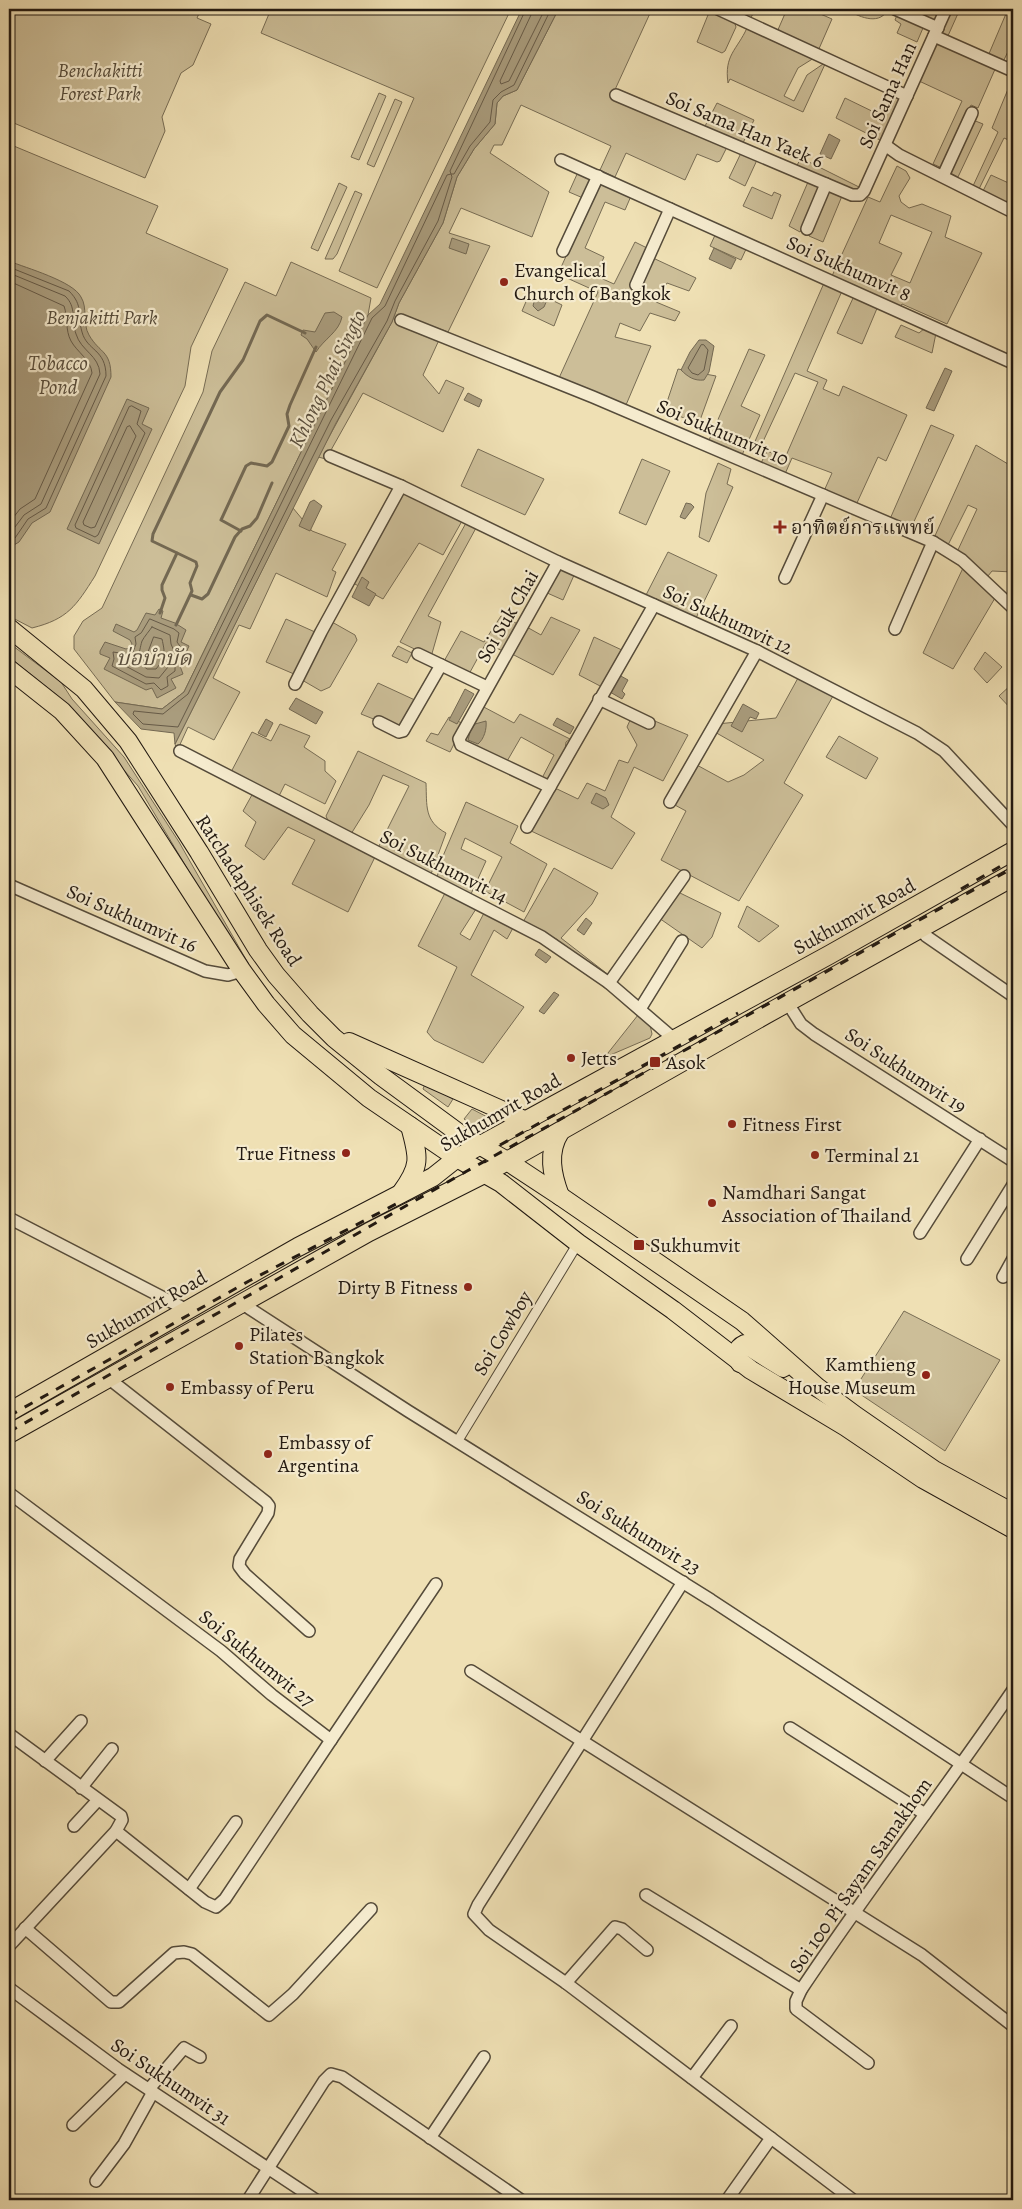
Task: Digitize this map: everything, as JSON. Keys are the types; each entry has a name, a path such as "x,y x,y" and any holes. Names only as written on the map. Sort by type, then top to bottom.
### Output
{"main road":[{"name":"Ratchadaphisek Road","path":"9,628 78,683 128,741 199,852 253,943 289,990 334,1038 381,1076 460,1134 507,1161 560,1196 742,1321 817,1387"},
{"path":"9,669 62,711 105,758 242,971 266,1004 288,1029 324,1062 368,1098 457,1158 486,1173 578,1243 673,1310 740,1363 846,1427 923,1480 1013,1529"},
{"name":"Sukhumvit Road","path":"9,1412 298,1247 433,1177 457,1158 481,1147 829,955 1013,851"},
{"name":"Sukhumvit Road","path":"9,1434 377,1228 486,1173 560,1132 787,1002 1013,877"},
{"path":"289,990 292,1011 337,1057 334,1064 324,1062"},
{"path":"334,1038 352,1043 526,1121"},
{"path":"399,1195 413,1177 417,1162 410,1126"},
{"path":"560,1132 557,1137 551,1167 560,1196"},
{"path":"740,1363 737,1352 738,1348 745,1344 817,1387 919,1460 1013,1513"}],"street":[{"path":"718,9 907,96"},
{"path":"895,9 1013,71"},
{"name":"Soi Sama Han","path":"860,195 885,145 946,9"},
{"name":"Soi Sama Han Yaek 6","path":"616,95 852,195 860,195"},
{"path":"943,176 972,113"},
{"path":"885,145 1013,212"},
{"name":"Soi Sukhumvit 8","path":"561,160 1013,363"},
{"path":"563,251 598,176"},
{"path":"807,229 826,184"},
{"path":"636,285 670,209"},
{"name":"Soi Sukhumvit 10","path":"400,320 593,397 933,542 962,560 1013,608"},
{"name":"Soi Sukhumvit 12","path":"330,456 400,486 558,562 757,651 939,747 1013,825"},
{"path":"295,684 400,486"},
{"path":"785,578 822,495"},
{"path":"894,629 933,542"},
{"name":"Soi Suk Chai","path":"550,787 461,745 459,742 461,734 558,562"},
{"path":"527,827 654,605"},
{"path":"670,802 757,651"},
{"name":"Soi Suk Chai","path":"418,654 488,687"},
{"path":"379,722 399,732 403,731 441,665"},
{"path":"599,699 649,723"},
{"name":"Soi Sukhumvit 14","path":"180,751 542,938 609,984 640,1008 674,1039"},
{"path":"609,984 684,876"},
{"name":"Soi Sukhumvit 16","path":"9,885 205,971 228,975 242,971"},
{"path":"920,928 926,936 1013,996"},
{"path":"640,1008 682,941"},
{"name":"Soi Sukhumvit 19","path":"787,1002 801,1024 814,1034 980,1139 1012,1157"},
{"path":"920,1233 980,1139"},
{"path":"967,1259 1013,1186"},
{"path":"9,1218 187,1310"},
{"name":"Soi Cowboy","path":"457,1442 578,1243"},
{"path":"1002,1277 1013,1259"},
{"name":"Soi Sukhumvit 23","path":"241,1303 457,1442 683,1582 1013,1798"},
{"path":"108,1378 270,1506 268,1513 240,1559 239,1566 245,1574 309,1631"},
{"name":"Soi Sukhumvit 27","path":"9,1493 221,1651 272,1695 331,1740"},
{"path":"683,1582 478,1904 474,1914 489,1930 566,1983 853,2200"},
{"path":"116,1832 189,1889 216,1907 225,1899 436,1584"},
{"path":"471,1671 582,1743 922,1956 1013,2026"},
{"name":"Soi 100 Pi Sayam Samakhom","path":"868,2063 796,2009 796,2001 801,1990 852,1913 962,1764 1013,1690"},
{"path":"45,1761 81,1721"},
{"path":"790,1728 925,1814"},
{"path":"9,1734 121,1816 121,1825 116,1832 9,1946"},
{"path":"81,1788 112,1749"},
{"path":"74,1826 98,1800"},
{"path":"189,1889 236,1822"},
{"path":"646,1895 801,1990"},
{"path":"25,1928 111,2002 120,2002 174,1953 184,1952 192,1954 269,2015 293,1994 371,1909"},
{"path":"566,1983 615,1927 622,1929 647,1950"},
{"name":"Soi Sukhumvit 31","path":"9,1988 125,2074 316,2200"},
{"path":"692,2078 731,2026"},
{"path":"96,2181 124,2144 151,2091 184,2048 200,2057"},
{"path":"430,2138 484,2057"},
{"path":"73,2125 125,2074"},
{"path":"248,2200 324,2081 331,2074 342,2077 521,2200"},
{"path":"727,2200 771,2138"}],"green space":[{"name":"Benchakitti Forest Park","path":"9,9 201,9 197,18 211,24 193,65 181,73 162,117 165,131 145,178 9,121"},
{"path":"271,9 511,9 377,288 339,271 414,98 261,33"},
{"path":"556,9 613,9 622,14 625,9 652,9 613,94 727,147 720,161 717,162 697,154 685,180 626,153 615,177 600,170 611,146 521,105 502,145 494,145 490,153 549,192 532,237 461,208 449,233 490,246 448,332 405,316 398,324 439,340 423,375 439,394 446,380 464,388 443,432 363,393 326,459 318,457 392,322 399,303 443,223 457,177 474,149 495,124 497,103 503,96 517,90 556,14"},
{"path":"725,9 755,9 750,20"},
{"path":"787,9 809,9 832,19 818,51 777,32"},
{"path":"846,9 881,9 887,11 883,16 873,19 861,17"},
{"path":"906,9 943,9 937,23"},
{"path":"950,9 960,9 947,38 942,35 941,30"},
{"path":"1008,9 1013,9 1013,41 1003,62 988,56"},
{"path":"710,10 734,21 736,27 725,51 722,53 697,42"},
{"path":"897,15 923,28 917,42 897,33 901,24 895,20"},
{"path":"747,28 814,58 798,68 784,96 794,101 807,75 826,62 803,112 730,79 728,83 728,66 732,53"},
{"path":"937,41 996,67 978,108 971,105 942,168 933,164 962,101 919,81"},
{"path":"1013,77 1013,142 1004,138 979,189 973,186 998,132 992,128"},
{"path":"379,93 386,96 359,160 351,157"},
{"path":"890,93 900,98 882,141 836,118 845,98 880,115"},
{"path":"395,99 402,102 374,167 367,164"},
{"path":"717,103 754,120 742,145 704,128"},
{"path":"973,120 983,124 958,177 949,172"},
{"name":"Benjakitti Park","path":"9,144 158,206 146,233 228,269 191,347 185,386 95,576 82,596 63,616 32,628 9,616"},
{"path":"741,153 757,160 745,186 729,178"},
{"path":"801,158 861,188 857,191 796,167"},
{"path":"897,166 906,171 910,178 899,196 901,202 909,208 922,204 951,216 945,237 982,253 947,324 902,304 900,307 832,276 868,197 880,202","holes":["891,215 932,232 910,283 891,275 902,253 879,243"]},
{"path":"578,172 592,178 583,198 569,192"},
{"path":"991,175 1013,185 1006,204 983,191"},
{"path":"600,181 631,196 625,210 605,202 585,248 604,257 596,276 614,284 635,242 647,248 630,286 639,290 653,258 696,278 689,291 667,283 656,302 680,312 675,321 650,313 640,331 620,323 615,337 651,346 626,405 559,378 598,292 558,274"},
{"path":"808,182 819,186 800,232 789,226"},
{"path":"339,183 347,187 318,251 311,248"},
{"path":"752,187 772,196 774,192 781,195 772,219 743,206"},
{"path":"828,190 842,196 823,242 809,236"},
{"path":"355,191 362,194 337,254 333,259 325,259"},
{"path":"716,233 747,247 741,260 710,246"},
{"path":"291,262 371,298 368,315 184,692 162,709 115,702 74,649 74,636 83,621 102,608 203,392 212,351 245,282 276,296"},
{"path":"824,283 842,291 807,371 827,380 823,389 839,396 843,386 907,415 886,461 878,457 856,505 824,491 832,473 792,458 785,474 761,463 767,451 785,458 818,382 795,373 760,448 753,446"},
{"path":"531,290 562,305 554,326 522,311"},
{"path":"854,296 878,306 862,344 837,333"},
{"path":"901,325 919,333 925,328 936,333 932,353 895,337"},
{"path":"749,349 765,355 741,406 760,415 742,455 709,440"},
{"path":"678,369 716,376 699,423 664,411"},
{"path":"931,425 954,435 911,528 890,519"},
{"path":"976,445 1013,467 1013,572 992,571 988,576 957,552 977,509 968,505 948,545 934,538"},
{"path":"478,449 544,479 525,515 461,486"},
{"path":"642,459 670,471 646,525 619,513"},
{"path":"718,463 731,469 727,484 733,487 709,542 699,537 706,493"},
{"path":"402,491 462,521 443,555 419,543 383,599 353,583"},
{"path":"293,508 312,531 346,544 332,570 336,572 327,597 276,573 250,629 239,625 213,678 240,692 214,740 188,727 177,751 175,744"},
{"path":"466,523 476,528 428,616 441,622 431,657 400,642"},
{"path":"668,552 717,575 695,620 645,597"},
{"path":"562,568 575,573 563,600 545,592 557,570"},
{"path":"963,568 995,598 953,669 923,653"},
{"path":"501,616 520,625 505,652 486,643 469,674 443,663 461,631 484,642"},
{"path":"551,617 580,630 553,675 510,653 525,626 541,635"},
{"path":"286,619 315,632 294,674 266,662"},
{"path":"332,622 355,635 357,640 330,687 321,691 302,680"},
{"path":"594,637 624,651 602,687 579,675"},
{"path":"9,643 61,682 72,699 124,757 179,842 248,966 243,962 138,786 59,697 9,657"},
{"path":"398,646 412,653 407,663 392,656"},
{"path":"985,652 1002,667 987,683 974,669"},
{"path":"798,678 833,696 784,783 803,795 739,901 661,860 686,811 673,804 695,764 728,782 744,775 764,760 713,731 717,724 776,718"},
{"path":"378,683 417,701 401,730 361,714"},
{"path":"1013,683 1013,711 999,696"},
{"path":"480,705 514,723 520,714 570,739 566,742 565,750 548,781 541,780 554,755 521,737 506,763 464,744 462,738"},
{"path":"449,717 464,724 450,752 426,741 431,733 438,735"},
{"path":"631,718 650,719 688,735 663,781 634,767 611,817 635,833 612,869 529,830 555,788 578,799 587,783 605,791 619,760 628,763 637,745 627,727"},
{"path":"280,724 310,736 304,747 325,761 325,771 336,781 325,804 285,784 278,798 230,774 252,732 271,741"},
{"path":"839,736 878,758 866,779 826,757"},
{"path":"358,751 426,783 427,806 430,818 446,833 431,874 378,848 409,786 383,775 369,805 351,834 329,823 326,816"},
{"path":"253,793 375,857 348,912 292,884 315,840 288,827 264,860 245,846 256,822 243,811"},
{"path":"466,802 518,826 510,843 547,864 524,912 485,891 502,857 465,838 461,849 486,861 471,894 437,877 443,856"},
{"path":"554,868 598,893 592,904 561,938 610,976 607,979 557,942 558,940 523,922"},
{"path":"678,892 721,913 712,937 702,948 659,918"},
{"path":"445,893 476,909 460,934 470,940 484,913 513,928 507,939 494,930 471,975 524,1007 483,1063 434,1040 427,1032 457,967 418,946"},
{"path":"747,906 779,926 759,942 738,927"},
{"path":"638,1015 650,1025 652,1034 650,1038 608,1056 608,1053"},
{"path":"425,1084 453,1099 448,1107 423,1089"},
{"path":"472,1109 491,1119 491,1121 478,1129 464,1119"},
{"path":"904,1311 1000,1360 945,1451 854,1390"}],"water":[{"path":"522,9 556,9 556,14 517,90 503,96 497,103 495,124 474,149 457,177 443,223 399,303 392,322 336,423 175,744 174,733 141,729 115,702 162,709 184,692 368,315 380,304"},
{"path":"829,134 840,140 831,159 820,154"},
{"path":"452,238 469,244 466,254 449,248"},
{"path":"714,248 736,259 731,269 709,259"},
{"name":"Tobacco Pond","path":"9,261 59,280 76,291 83,301 89,335 107,357 111,368 111,377 50,512 32,523 19,542 9,548"},
{"path":"536,294 547,300 544,307 538,311 533,306"},
{"path":"334,312 342,317 338,327 316,352 307,339 301,335 303,330 315,332 325,313"},
{"path":"699,340 706,340 714,346 709,372 704,380 691,378 681,370 690,352"},
{"path":"945,368 952,371 934,411 926,408"},
{"path":"468,393 482,400 479,407 464,400"},
{"path":"127,399 149,408 142,424 152,429 99,544 67,529"},
{"path":"314,500 322,506 310,531 299,526 310,502"},
{"path":"686,503 694,507 685,519 680,517"},
{"path":"362,577 369,582 366,588 376,594 369,606 352,597"},
{"name":"บ่อบำบัด","path":"159,609 163,611 161,618 175,623 186,630 181,642 189,646 180,666 183,674 171,679 176,688 157,698 152,688 146,690 104,669 110,658 100,654 100,651 105,642 126,649 129,648 132,644 130,640 113,631 116,624 134,632 146,613 155,615"},
{"path":"619,675 628,680 622,691 625,694 622,699 610,692"},
{"path":"465,689 474,694 457,724 449,720"},
{"path":"296,698 323,712 316,724 289,709"},
{"path":"743,704 759,713 756,719 750,717 742,732 731,726"},
{"path":"557,718 574,727 570,734 553,725"},
{"path":"266,719 273,723 266,737 258,733"},
{"path":"486,721 485,734 480,742 478,744 468,740 475,724"},
{"path":"596,793 606,798 609,805 603,809 591,803"},
{"path":"586,918 592,923 584,935 577,930"},
{"path":"539,949 551,957 546,963 535,955"},
{"path":"554,992 559,995 544,1014 539,1011"}],"waterway":[{"path":"176,625 192,591 190,583 197,566 196,562 152,541 153,534 220,392 243,360 260,321 267,315 305,333"},
{"name":"Khlong Phai Singto","path":"241,531 221,520 246,466 251,463 267,466 272,462 289,426 287,414 290,405 316,347"},
{"path":"191,595 202,599 208,594 235,537 257,518 272,483"},
{"path":"160,613 165,598 162,585 177,553"}],"railway":[{"path":"961,889 1013,859"},
{"path":"9,1432 467,1171 1013,868"},
{"path":"500,1145 738,1013"},
{"path":"9,1416 249,1281 398,1203"}],"place":[{"name":"Evangelical Church of Bangkok","path":"504,282"},
{"name":"อาทิตย์การแพทย์","path":"780,527"},
{"name":"Jetts","path":"571,1058"},
{"name":"Asok","path":"655,1062"},
{"name":"Fitness First","path":"732,1124"},
{"name":"True Fitness","path":"346,1153"},
{"name":"Terminal 21","path":"815,1155"},
{"name":"Namdhari Sangat Association of Thailand","path":"712,1203"},
{"name":"Sukhumvit","path":"639,1245"},
{"name":"Dirty B Fitness","path":"468,1287"},
{"name":"Pilates Station Bangkok","path":"239,1346"},
{"name":"Kamthieng House Museum","path":"926,1375"},
{"name":"Embassy of Peru","path":"170,1387"},
{"name":"Embassy of Argentina","path":"268,1454"}]}
